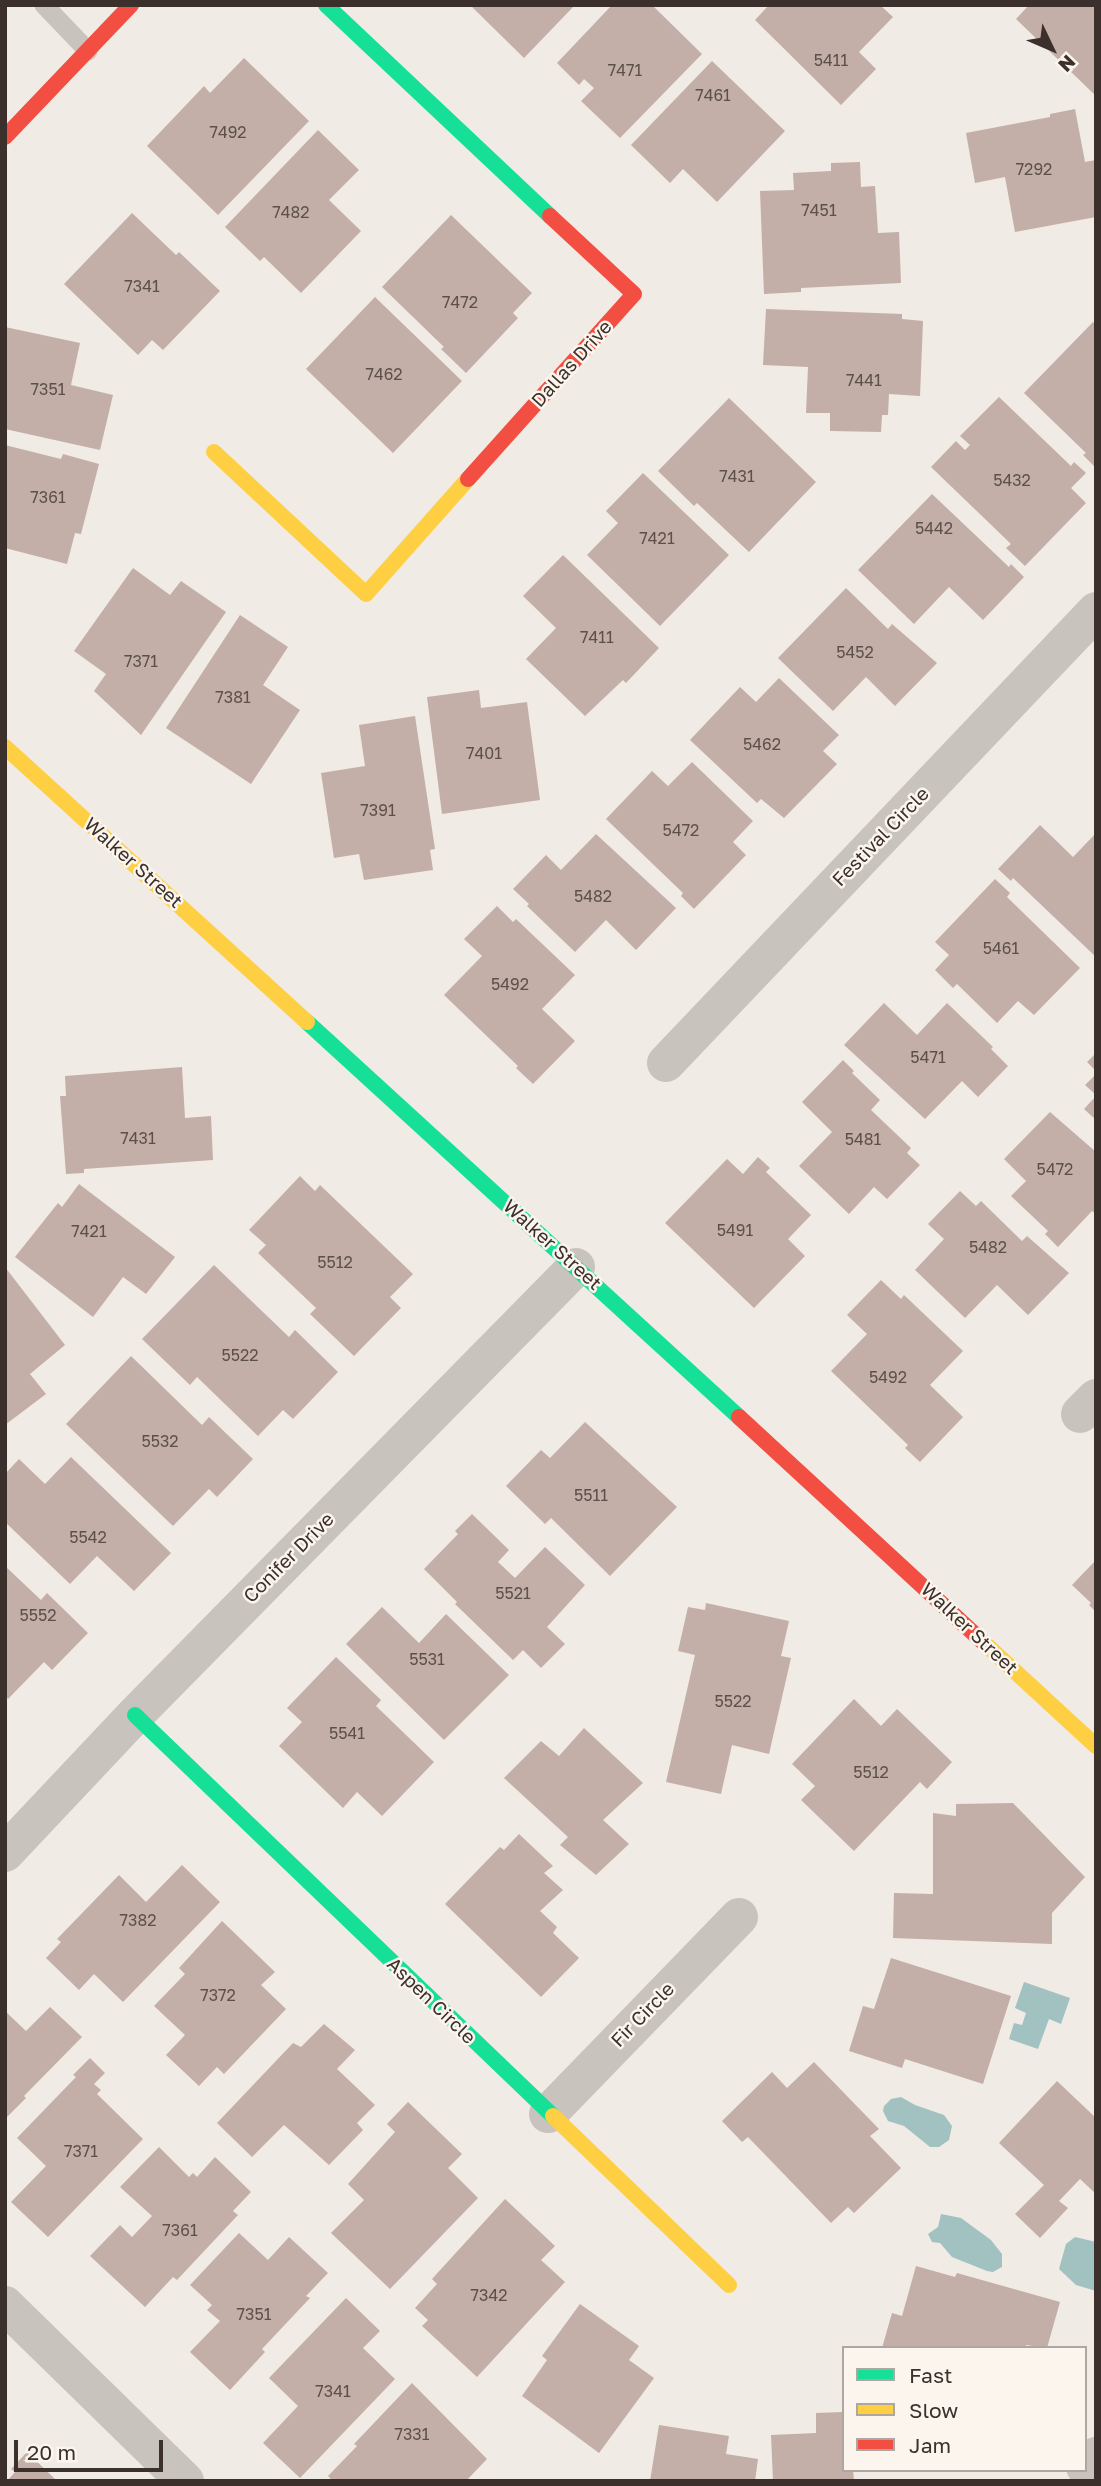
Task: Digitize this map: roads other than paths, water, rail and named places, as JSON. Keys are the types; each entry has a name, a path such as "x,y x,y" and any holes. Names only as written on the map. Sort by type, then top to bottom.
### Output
{"street":[{"path":"5,137 131,5"},
{"name":"Dallas Drive","path":"214,452 366,594 634,293 326,5"},
{"name":"Festival Circle","path":"666,1062 1096,611"},
{"name":"Walker Street","path":"5,747 576,1267 1096,1746"},
{"name":"Conifer Drive","path":"5,1853 135,1714 576,1267"},
{"name":"Aspen Circle","path":"135,1714 729,2286"},
{"name":"Fir Circle","path":"548,2114 739,1917"},
{"path":"5,2305 184,2481"}],"lane":[{"path":"44,5 88,51"}],"water":[{"path":"1024,1982 1070,1998 1061,2024 1049,2019 1038,2049 1009,2039 1014,2023 1022,2025 1026,2013 1015,2008"},
{"path":"901,2097 944,2115 952,2126 949,2140 939,2147 930,2147 904,2126 888,2121 883,2111 884,2106 891,2099"},
{"path":"941,2214 961,2218 991,2240 1002,2254 1002,2267 993,2272 987,2271 952,2257 940,2243 932,2242 928,2234 938,2227"},
{"path":"1075,2237 1096,2242 1096,2291 1076,2285 1059,2269 1066,2244"}]}
